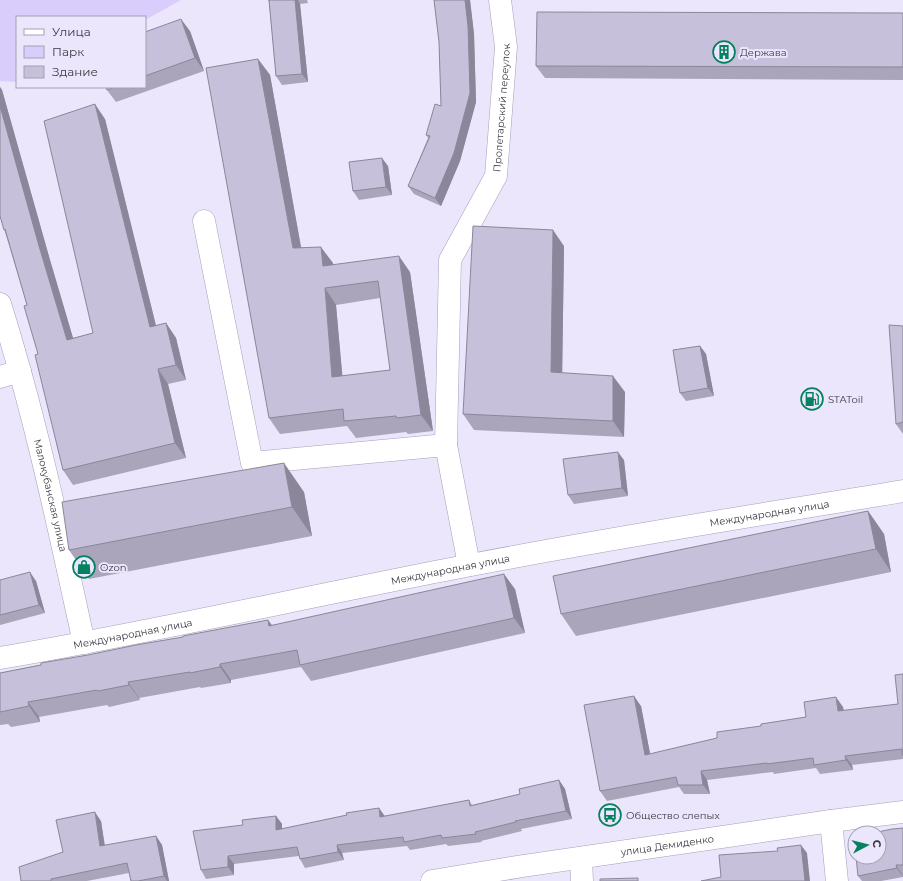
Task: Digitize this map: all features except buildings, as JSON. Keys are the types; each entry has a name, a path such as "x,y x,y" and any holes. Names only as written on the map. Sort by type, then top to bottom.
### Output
{"street":[{"name":"Пролетарский переулок","path":"469,565 446,445 450,260 496,176 506,47 500,0"},
{"path":"204,221 252,463 446,445"},
{"name":"Малокубанская улица","path":"0,304 10,374 52,500 84,643"},
{"name":"Международная улица","path":"0,658 84,643 469,565 903,491"},
{"name":"улица Демиденко","path":"432,881 831,821 903,812"},
{"path":"831,821 837,881"},
{"path":"581,858 582,881"}],"green space":[{"path":"0,0 181,0 146,19 146,16 16,16 16,82 0,81"}],"place":[{"name":"Держава","path":"724,52"},
{"name":"STAToil","path":"812,399"},
{"name":"Ozon","path":"84,567"},
{"name":"Общество слепых","path":"610,815"}]}
